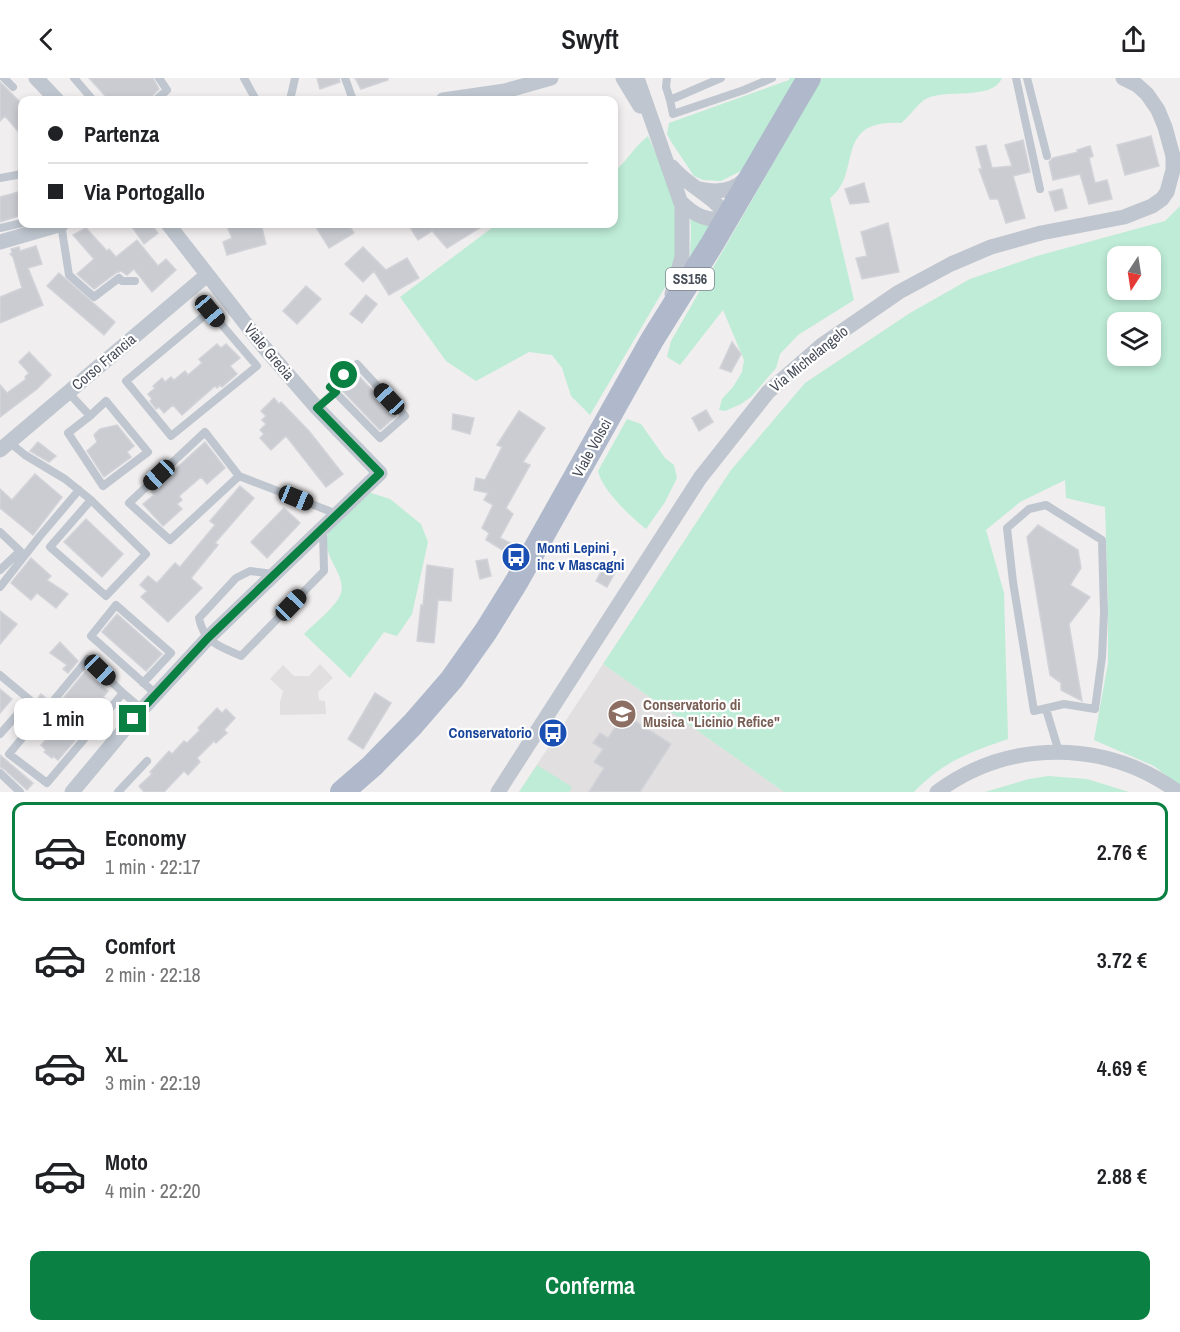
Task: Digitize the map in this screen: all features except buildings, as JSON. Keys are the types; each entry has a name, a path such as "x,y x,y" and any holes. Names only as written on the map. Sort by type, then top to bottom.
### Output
{"main road":[{"name":"Viale Volsci","path":"342,792 372,766 413,724 452,679 486,631 517,581 652,340 727,218 808,78"}],"street":[{"path":"36,78 53,96"},
{"path":"471,96 505,91 551,78"},
{"path":"623,78 656,134"},
{"path":"637,78 681,202 684,219 682,257 669,302 652,340"},
{"name":"Via Michelangelo","path":"498,792 700,478 768,392 822,345 899,292 951,264 991,247 1041,233 1124,217 1152,206 1162,199 1167,192 1173,171 1171,147 1165,127 1153,103 1147,94 1128,79"},
{"path":"663,153 680,177 717,204 727,218"},
{"path":"697,188 717,192 730,189 743,182 757,167"},
{"path":"681,202 705,219 727,218"},
{"path":"0,242 48,228"},
{"name":"Viale Grecia","path":"171,228 263,346 317,408 380,473 337,514"},
{"name":"Corso Francia","path":"3,442 68,392 207,275"},
{"path":"72,792 142,710 208,638 337,514"},
{"path":"937,792 966,774 996,763 1017,757 1059,752 1104,757 1126,763 1148,773 1178,792"}],"lane":[{"path":"74,78 90,96"},
{"path":"159,78 167,90 160,96"},
{"path":"244,78 254,96"},
{"path":"291,96 295,78"},
{"path":"345,78 352,96"},
{"path":"667,78 666,87 673,114 772,78"},
{"path":"670,100 721,78"},
{"path":"1016,78 1040,189"},
{"path":"1027,78 1047,156"},
{"path":"2,79 13,87"},
{"path":"0,178 18,175"},
{"path":"0,228 18,224"},
{"path":"63,228 69,275 94,297 119,278 122,281 135,281"},
{"path":"210,311 249,357 257,366 171,436 126,381 210,311"},
{"path":"249,357 263,346"},
{"path":"357,364 405,416 380,438 336,392 330,387 357,364"},
{"path":"68,392 90,416"},
{"path":"317,408 336,392"},
{"path":"106,401 148,452 103,486 68,433 90,416 106,401"},
{"path":"239,476 170,540 129,503 204,432 239,476 337,514"},
{"path":"3,442 65,479 91,500 146,554 106,597 50,547 91,500"},
{"path":"0,587 79,490"},
{"path":"1046,505 1102,540 1104,613 1102,657 1095,709 1064,704 1046,709 1034,711 1013,582 1007,528 1029,508 1046,505"},
{"path":"273,574 250,571 236,578 199,618 201,628 214,644 241,656 324,571 322,529"},
{"path":"0,532 20,551 0,570"},
{"path":"143,682 171,653 116,605 91,636 157,695"},
{"path":"123,693 47,783 9,754 88,659 142,710"},
{"path":"0,675 30,700 0,734"},
{"path":"1046,709 1059,752"},
{"path":"118,792 147,761"},
{"path":"0,773 20,792"}],"shaded area":[{"path":"320,664 333,678 318,692 319,700 325,701 326,714 280,715 283,691 270,679 283,665 294,676 309,676"},
{"name":"Conservatorio di Musica \"Licinio Refice\"","path":"603,664 784,792 519,792"}],"green space":[{"path":"789,78 796,78 741,171 721,181 703,180 694,176 667,134 669,123 789,80"},
{"path":"822,78 1002,78 997,85 988,90 933,96 921,102 901,123 879,124 865,130 857,139 840,188 830,198 854,300 798,335 780,354 776,368 752,396 725,411 719,410 722,399 742,372 744,360 723,310 680,365 667,357 671,341"},
{"path":"648,136 671,193 679,238 677,257 671,277 590,415 571,396 562,368 552,355 529,352 476,381 446,361 400,297 492,228 618,228 618,168"},
{"path":"1180,206 1180,786 1154,766 1094,740 1108,663 1105,507 1066,498 1065,480 1020,502 986,530 1004,593 1008,739 946,765 914,792 784,792 603,664 731,470 805,383 910,313 970,279 1037,256 1165,221"},
{"path":"690,214 710,225 690,260 691,230"},
{"path":"627,419 641,424 665,458 674,465 677,478 665,502 646,529 611,495 598,471"},
{"path":"368,492 390,499 421,524 428,542 412,614 397,636 384,632 350,678 304,634 331,609 341,593 340,578 327,548 329,531"},
{"path":"537,765 572,787 569,792 519,792"},
{"path":"1048,776 1087,779 1129,792 985,792"}],"place":[{"name":"Monti Lepini , inc v Mascagni","path":"516,557"},
{"name":"Conservatorio di Musica \"Licinio Refice\"","path":"622,714"},
{"name":"Conservatorio","path":"553,733"}],"route":[{"path":"133,719 208,638 380,473 317,408 336,392 330,387 344,375"}]}
